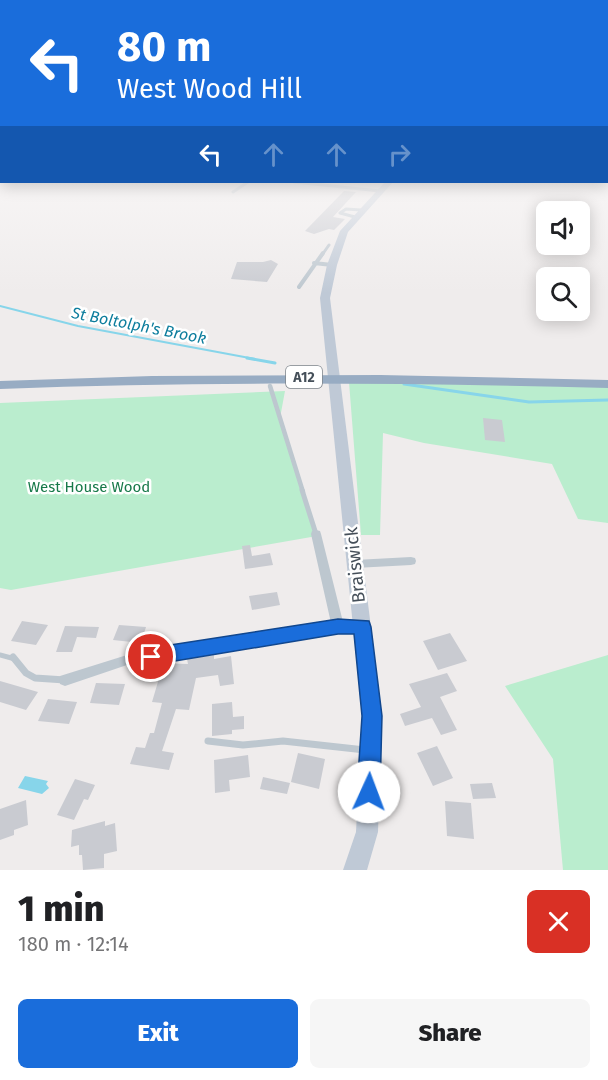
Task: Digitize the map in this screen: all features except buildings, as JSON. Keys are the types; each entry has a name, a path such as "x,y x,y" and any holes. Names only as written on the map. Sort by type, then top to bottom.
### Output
{"highway":[{"name":"A12","path":"0,375 271,367 390,367 608,374"},
{"name":"A12","path":"0,385 273,376 608,384"}],"main road":[{"name":"Braiswick","path":"355,870 367,832 372,716 325,298 332,265 344,231 360,212"}],"street":[{"path":"316,534 338,627"},
{"path":"355,564 411,561"},
{"path":"65,681 127,660 338,627 362,627"}],"lane":[{"path":"342,212 340,213 358,214"},
{"path":"352,212 358,214"},
{"path":"299,287 328,245"},
{"path":"314,263 332,265"},
{"path":"270,386 316,534"},
{"path":"0,655 8,655 21,662 26,673 39,680 65,681"},
{"path":"208,741 243,745 283,741 370,751"}],"green space":[{"path":"349,382 608,384 608,523 578,519 552,464 424,443 383,433 380,535 361,535"},
{"name":"West House Wood","path":"285,391 280,418 317,536 11,590 0,588 0,403"},
{"path":"608,655 608,870 563,870 553,759 505,686"}],"water":[{"path":"25,776 48,781 46,784 49,788 42,794 18,788"}],"waterway":[{"name":"St Boltolph's Brook","path":"0,306 78,326 255,359"},
{"name":"St Boltolph's Brook","path":"247,358 275,363"},
{"path":"404,384 529,402 608,400"}],"route":[{"path":"151,657 338,627 362,627 372,716 369,792"}]}
